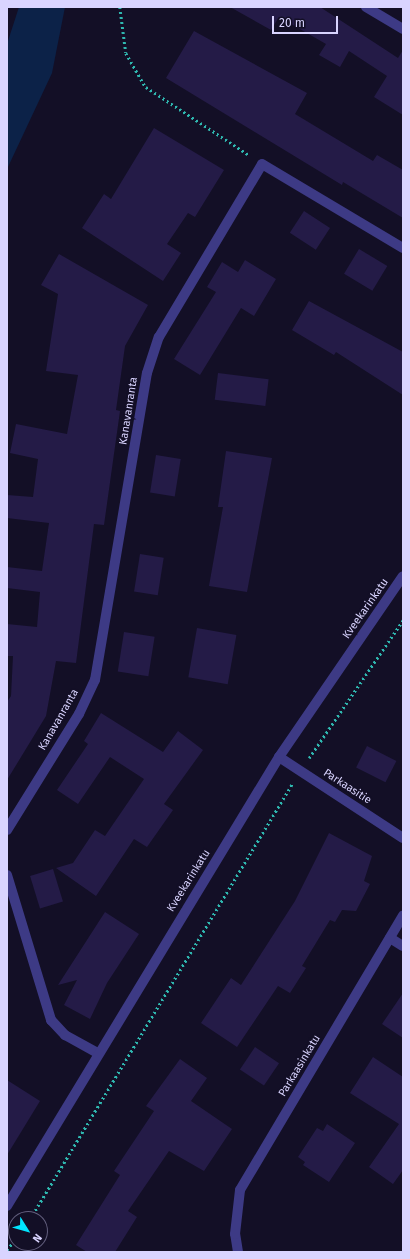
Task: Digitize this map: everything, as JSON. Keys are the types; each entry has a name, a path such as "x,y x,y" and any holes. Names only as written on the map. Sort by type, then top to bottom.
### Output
{"street":[{"path":"366,7 403,29"},
{"path":"262,164 403,248"},
{"name":"Kanavanranta","path":"7,830 79,714 95,680 147,373 159,337 262,164"},
{"name":"Kveekarinkatu","path":"7,1206 97,1053 279,757 403,576"},
{"name":"Parkaasitie","path":"279,757 403,838"},
{"path":"7,875 51,1020 65,1035 97,1053"},
{"name":"Parkaasinkatu","path":"238,1252 234,1234 240,1190 403,916"},
{"path":"390,938 403,946"}],"path":[{"path":"120,7 126,53 146,87 262,164"},
{"path":"35,1211 300,771 403,620"}],"water":[{"path":"19,7 65,7 52,73 7,169 7,44"}],"building":[{"path":"230,7 320,7 398,58 403,50 403,115 374,97 387,76 349,51 340,67 319,55 326,44 279,17 271,30"},
{"path":"194,31 307,93 295,114 373,161 377,155 403,170 403,218 343,182 342,185 166,78"},
{"path":"154,128 224,170 195,217 188,213 167,244 181,253 163,281 82,228 104,194 111,199"},
{"path":"304,211 330,228 316,250 290,233"},
{"path":"359,249 387,266 372,291 344,274"},
{"path":"59,254 148,305 125,346 116,410 120,411 104,525 94,524 76,663 56,661 46,716 7,780 7,702 11,696 13,656 7,656 7,624 37,627 40,592 7,588 7,567 42,571 49,523 7,518 7,495 33,497 38,459 10,453 16,424 67,434 78,375 46,371 58,294 41,285"},
{"path":"245,260 276,279 254,316 241,308 200,375 174,359 216,292 207,287 222,262 238,272"},
{"path":"309,301 403,352 403,395 336,352 334,355 292,330"},
{"path":"218,373 269,379 265,406 215,400"},
{"path":"226,451 272,458 247,592 209,586 223,507 218,507"},
{"path":"156,455 181,459 175,496 150,493"},
{"path":"140,554 164,558 158,595 134,592"},
{"path":"197,628 236,635 228,684 188,677"},
{"path":"124,632 155,637 148,676 118,672"},
{"path":"101,713 163,752 178,731 203,750 164,804 173,810 147,847 134,839 96,896 56,868 73,863 95,830 105,836 144,779 110,757 78,804 57,790 88,744 84,741"},
{"path":"367,746 396,761 386,782 356,767"},
{"path":"329,833 372,856 364,881 370,884 356,911 342,910 335,922 330,920 302,966 306,968 290,993 278,986 237,1047 201,1023 231,978 241,985 295,901"},
{"path":"53,869 63,902 40,909 30,876"},
{"path":"105,912 139,934 107,983 90,1019 64,1005 77,980 58,985"},
{"path":"403,993 403,1038 382,1024"},
{"path":"255,1047 279,1063 264,1086 240,1069"},
{"path":"373,1057 403,1077 403,1170 393,1184 369,1167 399,1124 350,1093"},
{"path":"180,1059 207,1078 191,1101 232,1129 204,1171 169,1151 128,1211 137,1217 115,1252 87,1252 76,1245 120,1175 114,1171 154,1111 146,1106"},
{"path":"7,1080 40,1101 7,1155"},
{"path":"327,1124 355,1143 329,1182 303,1165 305,1162 298,1157 317,1128 323,1131"}]}
